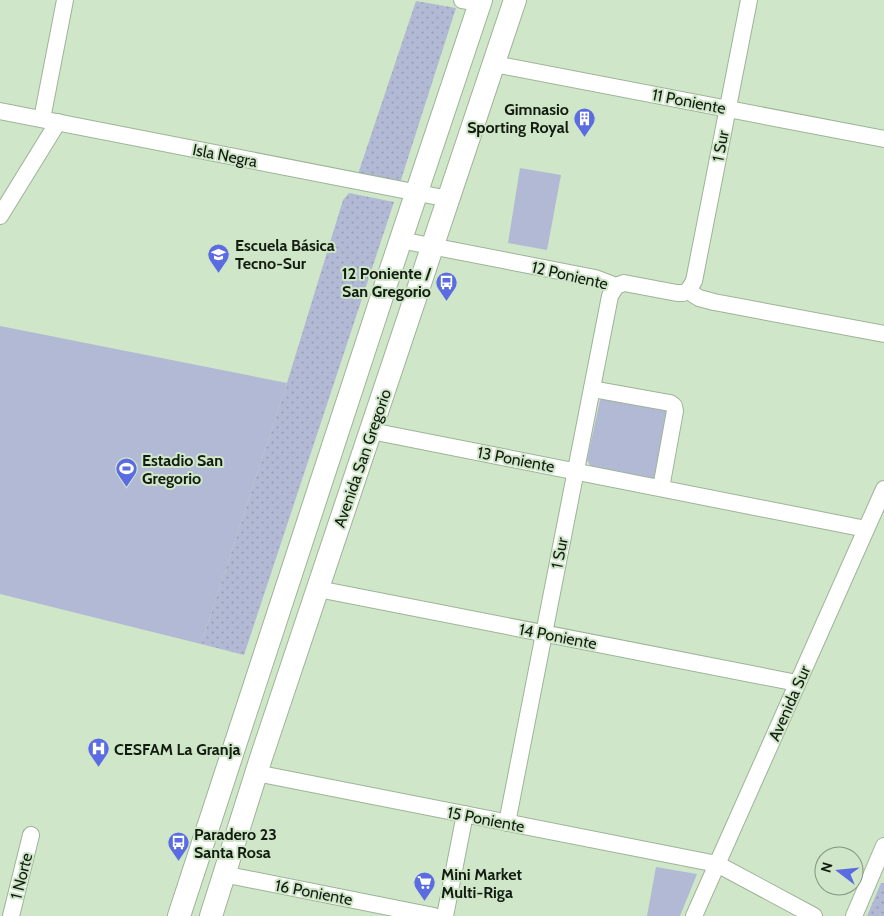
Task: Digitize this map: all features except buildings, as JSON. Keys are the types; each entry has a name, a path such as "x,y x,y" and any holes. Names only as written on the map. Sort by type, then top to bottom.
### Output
{"main road":[{"name":"Avenida San Gregorio","path":"211,916 256,773 515,0"},
{"name":"Avenida San Gregorio","path":"179,916 416,192 474,1"}],"street":[{"path":"0,216 50,120 65,0"},
{"name":"1 Sur","path":"688,291 694,281 749,0"},
{"name":"11 Poniente","path":"494,64 884,139"},
{"name":"Isla Negra","path":"0,111 449,199"},
{"name":"12 Poniente","path":"400,240 595,278 616,286 624,283 677,293 688,291 699,298 714,302 884,334"},
{"name":"1 Sur","path":"507,823 610,296 616,286"},
{"path":"592,389 674,406 675,411 662,488"},
{"name":"13 Poniente","path":"371,431 866,528"},
{"name":"Avenida Sur","path":"694,916 884,489"},
{"name":"14 Poniente","path":"318,589 797,683"},
{"name":"15 Poniente","path":"256,773 717,864 814,916"},
{"path":"445,916 466,814"},
{"name":"1 Norte","path":"11,916 31,835"},
{"path":"854,916 879,871 884,846"},
{"name":"16 Poniente","path":"223,874 434,916"}],"shaded area":[{"path":"416,1 456,8 400,183 358,174"},
{"path":"520,168 561,175 547,250 508,243"},
{"path":"349,193 394,202 244,655 201,644 287,383 343,200"},
{"name":"Estadio San Gregorio","path":"0,326 287,383 201,644 0,594"},
{"path":"605,395 670,411 659,474 651,481 592,469 587,460 600,400"},
{"path":"656,867 697,874 680,916 647,916"},
{"path":"881,883 884,883 884,916 867,916"}],"place":[{"name":"Gimnasio Sporting Royal","path":"585,137"},
{"name":"Escuela Básica Tecno-Sur","path":"219,273"},
{"name":"12 Poniente / San Gregorio","path":"447,301"},
{"name":"Estadio San Gregorio","path":"126,488"},
{"name":"CESFAM La Granja","path":"98,768"},
{"name":"Paradero 23 Santa Rosa","path":"178,862"},
{"name":"Mini Market Multi-Riga","path":"425,902"}]}
